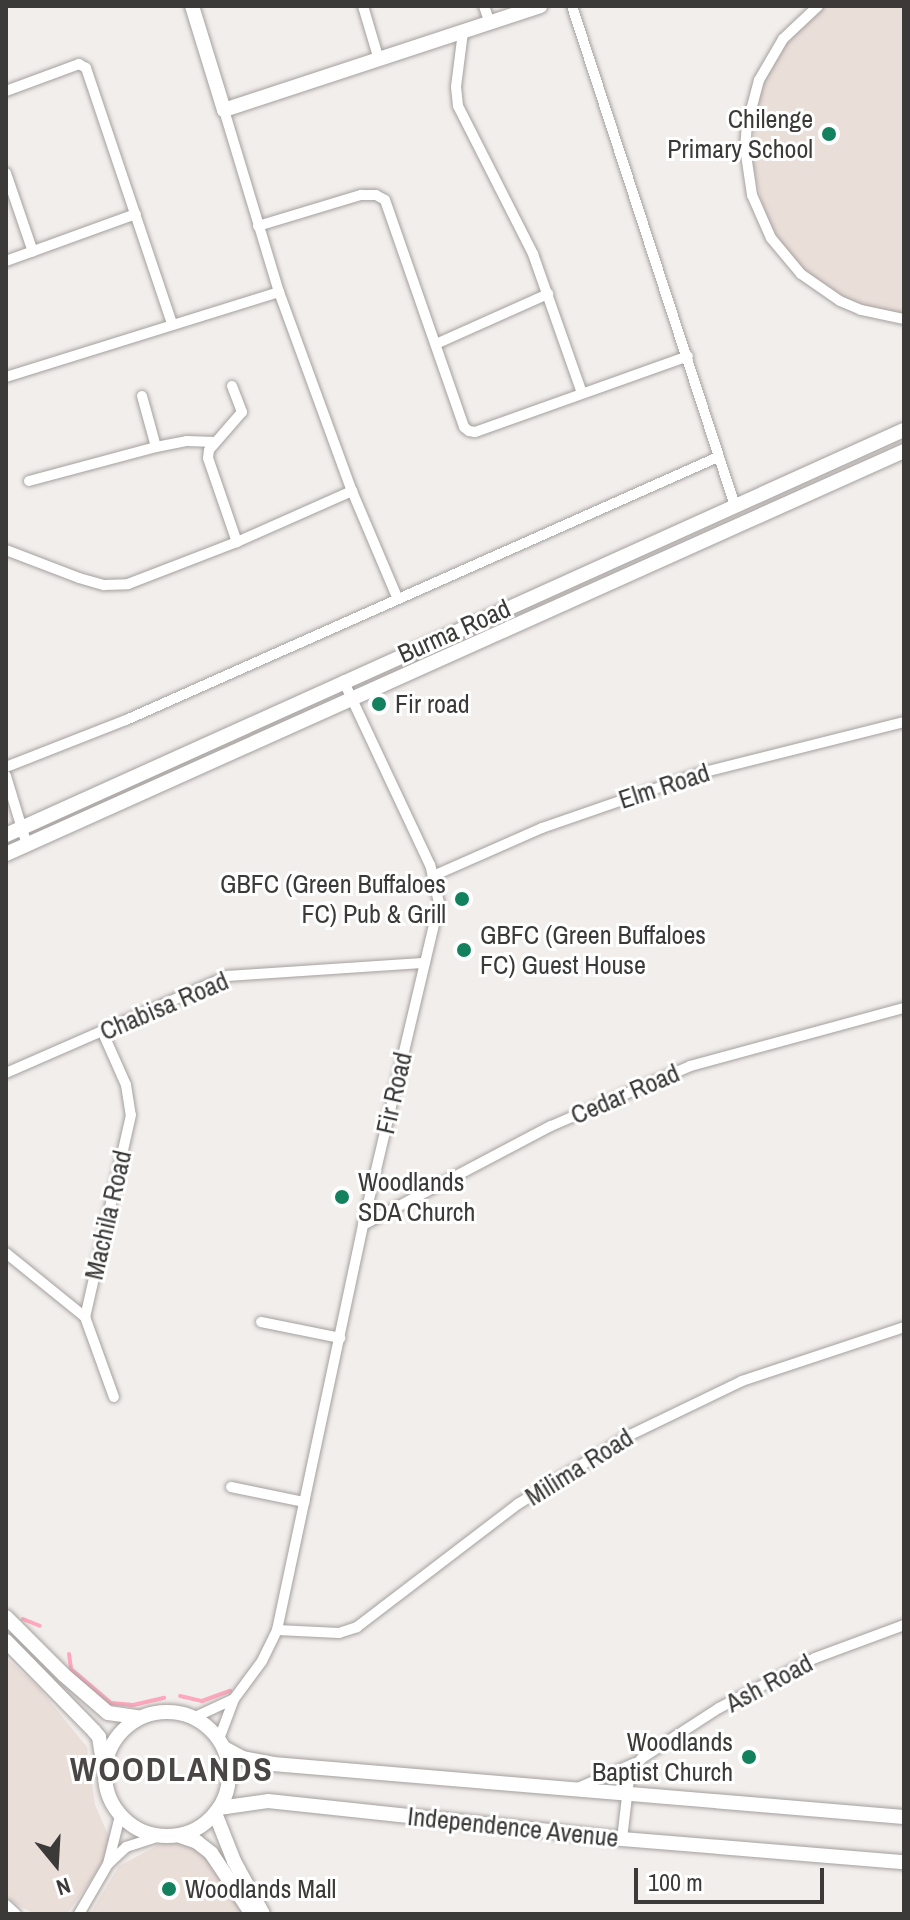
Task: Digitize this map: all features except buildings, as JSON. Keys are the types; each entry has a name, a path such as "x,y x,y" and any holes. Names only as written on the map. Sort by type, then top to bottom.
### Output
{"main road":[{"path":"192,6 224,110 540,6"},
{"name":"Burma Road","path":"6,835 343,680 904,430"},
{"name":"Burma Road","path":"6,854 904,451"},
{"path":"6,1617 64,1675 108,1713 138,1717"},
{"path":"6,1641 99,1737 108,1793 120,1816 131,1826 159,1836 180,1836 200,1828 217,1811 229,1773 221,1744 193,1718 175,1711 156,1711 138,1717 119,1733 104,1768"},
{"name":"Independence Avenue","path":"221,1744 243,1758 273,1764 904,1817"},
{"name":"Independence Avenue","path":"217,1811 268,1801 622,1839 904,1862"},
{"path":"217,1811 234,1861 263,1914"},
{"path":"180,1836 211,1853 252,1914"}],"street":[{"path":"363,6 379,60"},
{"path":"484,6 490,23"},
{"path":"572,6 735,506"},
{"path":"818,6 783,39 759,80 747,125 745,148 752,195 771,238 801,274 830,295 861,310 904,319"},
{"path":"463,32 456,87 458,106 519,223 548,294 582,393"},
{"path":"6,91 84,65 172,323"},
{"path":"224,110 279,292 352,491 397,597"},
{"path":"6,173 33,252"},
{"path":"258,226 353,197 376,195 385,200 464,427 469,431 475,432 688,356"},
{"path":"6,261 136,214"},
{"path":"6,377 279,292"},
{"path":"436,344 548,294"},
{"path":"232,386 242,412 215,442 208,458 237,542"},
{"path":"142,396 156,447"},
{"path":"29,481 156,447 187,441 215,442"},
{"path":"6,767 153,708 718,457"},
{"path":"6,550 104,585 128,584 237,542 352,491"},
{"name":"Fir Road","path":"221,1744 234,1699 262,1661 277,1630 363,1225 439,903 433,876 343,680"},
{"name":"Elm Road","path":"433,876 542,828 701,773 904,722"},
{"path":"6,776 27,845"},
{"name":"Chabisa Road","path":"6,1073 103,1033 202,984 228,976 425,963"},
{"name":"Cedar Road","path":"363,1225 551,1126 690,1066 904,1008"},
{"name":"Machila Road","path":"85,1317 131,1115 126,1085 103,1033"},
{"path":"6,1253 85,1317 114,1397"},
{"path":"261,1322 340,1338"},
{"name":"Milima Road","path":"277,1630 339,1633 357,1627 518,1504 630,1435 742,1381 904,1327"},
{"path":"231,1487 304,1502"},
{"name":"Ash Road","path":"571,1790 620,1772 719,1708 804,1664 859,1639 904,1625"},
{"name":"Fir Road","path":"193,1718 234,1699"},
{"path":"622,1839 630,1771 642,1758"},
{"path":"79,1914 108,1864 120,1816"},
{"path":"108,1864 126,1847 159,1836"},
{"path":"6,1905 16,1914"}],"shaded area":[{"name":"Chilenge Primary School","path":"819,6 904,6 904,318 848,311 799,274 765,215 753,165 755,103 782,38"},
{"path":"6,1658 38,1687 87,1747 95,1805 110,1839 107,1857 67,1914 34,1914 6,1898"},
{"name":"Woodlands Mall","path":"181,1843 216,1855 253,1914 90,1914 119,1866 160,1844"}],"waterway":[{"path":"23,1619 40,1626"},
{"path":"69,1654 71,1669 111,1703 133,1705 164,1698"},
{"path":"180,1696 202,1701 230,1691"}],"place":[{"name":"Chilenge Primary School","path":"829,134"},
{"name":"Fir road","path":"379,704"},
{"name":"GBFC (Green Buffaloes FC) Pub & Grill","path":"462,899"},
{"name":"GBFC (Green Buffaloes FC) Guest House","path":"464,950"},
{"name":"Woodlands SDA Church","path":"342,1197"},
{"name":"Woodlands Baptist Church","path":"749,1757"},
{"name":"Woodlands Mall","path":"169,1889"}],"district":[{"name":"WOODLANDS","path":"172,1770"}]}
